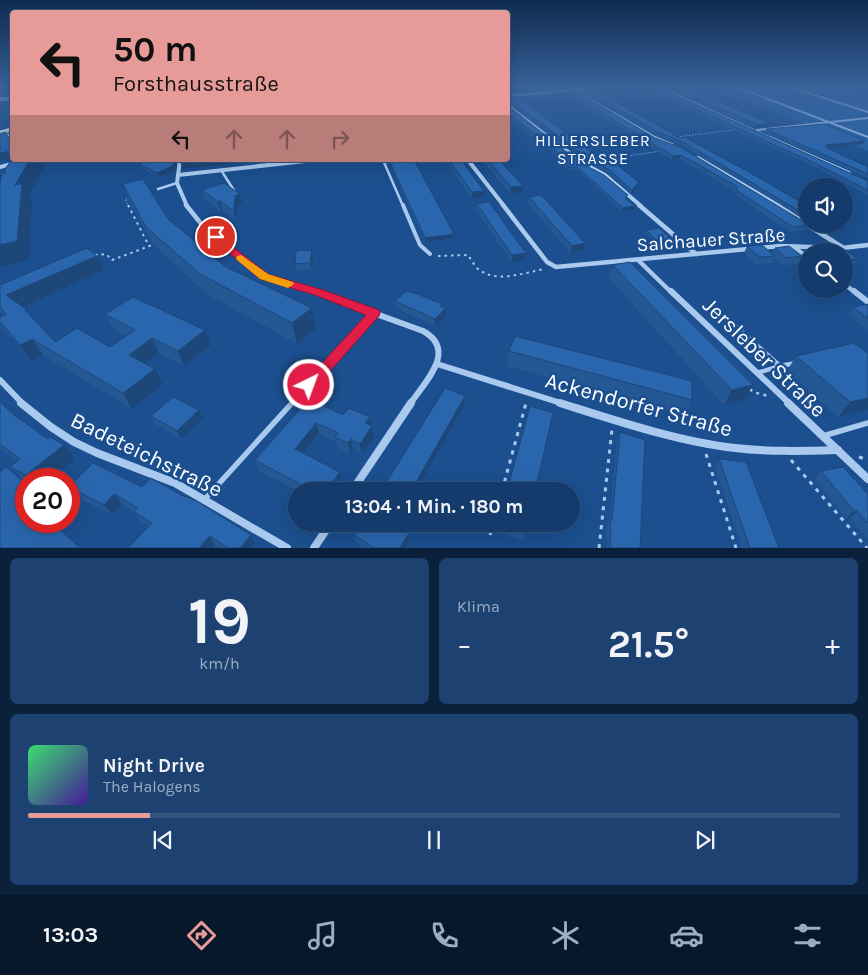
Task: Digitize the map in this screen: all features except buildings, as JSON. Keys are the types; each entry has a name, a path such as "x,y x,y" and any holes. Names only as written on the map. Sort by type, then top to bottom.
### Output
{"street":[{"path":"516,112 583,163 605,175 696,254"},
{"path":"611,112 656,138 680,148"},
{"path":"715,112 851,174"},
{"path":"690,154 764,196 798,219"},
{"path":"0,167 17,162"},
{"path":"180,162 177,183 182,200 203,226 261,274 272,280 319,293 374,313 434,337 440,351 436,364 358,482"},
{"path":"178,174 295,162"},
{"path":"470,162 547,262 556,267"},
{"path":"820,233 834,243"},
{"name":"Salchauer Straße","path":"853,247 868,245"},
{"name":"Salchauer Straße","path":"556,267 780,246 795,248"},
{"name":"Jersleber Straße","path":"638,260 868,479"},
{"path":"853,291 868,302"},
{"name":"Ackendorfer Straße","path":"436,364 613,419 702,442 734,448 783,451 838,450"},
{"name":"Badeteichstraße","path":"0,380 11,394 34,414 87,449 145,469 205,499 287,548"},
{"path":"314,548 325,532"}],"lane":[{"path":"804,112 868,137"},
{"path":"757,130 868,118"},
{"path":"384,162 420,245 430,254"},
{"path":"221,170 235,192"},
{"path":"158,188 177,183"},
{"path":"205,499 374,313"},
{"path":"727,319 780,366"},
{"path":"757,373 799,362"},
{"path":"823,436 868,423"}],"path":[{"path":"677,137 733,130"},
{"path":"583,163 661,151"},
{"path":"134,197 125,199 149,246"},
{"path":"92,255 106,254 112,260 158,243"},
{"path":"430,254 447,257 468,255 478,269 494,276 522,274 556,267"},
{"path":"746,385 753,392 770,397"},
{"path":"504,482 529,393"},
{"path":"599,548 613,419"},
{"path":"702,442 736,548"},
{"path":"783,451 867,548"}],"shaded area":[{"path":"773,112 868,112 868,151"}],"tram line":[{"path":"0,131 10,128"}],"slow traffic":[{"path":"241,258 264,276 288,284"}],"district":[{"name":"HILLERSLEBER STRASSE","path":"593,149"}],"route":[{"path":"216,237 264,276 374,313 309,385"}]}
